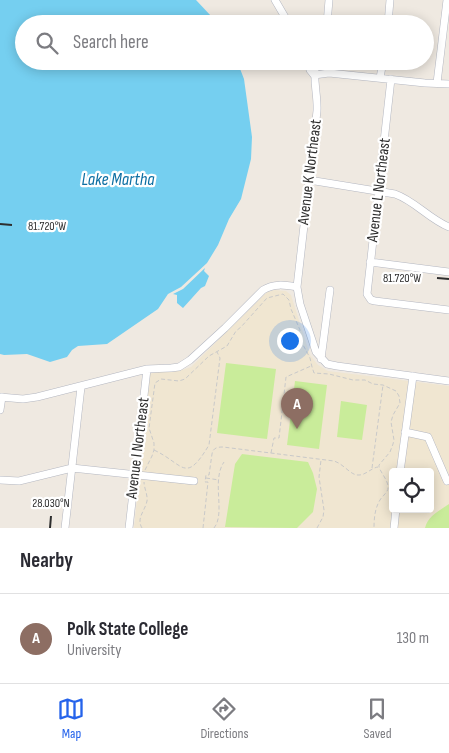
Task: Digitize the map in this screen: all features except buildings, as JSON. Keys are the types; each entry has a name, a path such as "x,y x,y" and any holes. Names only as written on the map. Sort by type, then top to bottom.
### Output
{"street":[{"path":"275,0 284,15"},
{"path":"328,15 330,0"},
{"path":"389,15 390,0"},
{"path":"437,84 447,0"},
{"name":"Avenue K Northeast","path":"310,70 314,75"},
{"name":"Avenue K Northeast","path":"315,70 317,106 297,287 298,296 316,352 321,359"},
{"path":"380,78 381,70"},
{"path":"314,75 329,73 449,84"},
{"name":"Avenue L Northeast","path":"391,79 370,262 368,298 371,300 449,310"},
{"path":"309,180 399,195 433,219 449,226"},
{"path":"370,262 449,272"},
{"path":"0,410 1,397 38,398 147,369 174,368 184,364 269,286 297,287"},
{"path":"330,290 321,359 327,364 449,381"},
{"name":"Avenue I Northeast","path":"129,528 147,369"},
{"path":"400,468 413,376"},
{"path":"412,389 418,382 426,378"},
{"path":"65,528 81,387"},
{"path":"405,432 428,436 446,481"},
{"path":"0,480 19,481 72,468 194,482"},
{"path":"394,528 396,513"}],"path":[{"path":"142,528 140,520 147,500 144,476 154,450 154,443 149,428 155,383 161,379 179,381 185,379 209,356 227,346 236,331 267,298 283,294 289,300 300,330 301,341 310,358 311,366 316,373 353,380 364,380 373,384 383,384 396,391 400,403 391,422 394,440 390,452 379,467"},
{"path":"154,450 177,465 188,468 197,464 210,445 220,358 216,352"},
{"path":"271,453 274,438 279,438 286,377 311,366"},
{"path":"372,468 383,384"},
{"path":"205,478 206,475 209,475 212,453 215,448 223,447 337,462 356,475 379,467"},
{"path":"204,454 212,453"},
{"path":"316,528 323,517 324,510 320,477 321,459"},
{"path":"214,528 218,521 219,480 221,467 224,462"},
{"path":"374,528 375,514 379,501 387,492 388,487 379,467"},
{"path":"205,478 219,480"},
{"path":"203,528 208,482 205,482 205,478"}],"shaded area":[{"path":"274,290 286,291 291,295 310,355 318,365 328,371 449,386 449,528 134,528 150,374 179,371 191,367 267,292"}],"green space":[{"path":"226,363 276,369 267,439 217,433"},
{"path":"295,381 327,385 319,449 287,445"},
{"path":"341,401 367,405 362,440 337,437"},
{"path":"242,454 308,462 317,489 313,512 297,528 225,527 235,464"},
{"path":"449,504 449,528 425,528 431,517"}],"water":[{"name":"Lake Martha","path":"0,0 196,0 210,15 15,15 15,70 240,70 244,79 252,137 251,159 241,199 229,219 218,245 207,263 181,287 168,294 158,309 107,344 78,346 67,357 50,362 27,354 0,354"},
{"path":"205,268 204,271 209,276 205,286 183,308 177,303 177,295 173,294 183,289"}],"place":[{"name":"Polk State College","path":"297,429"}]}
